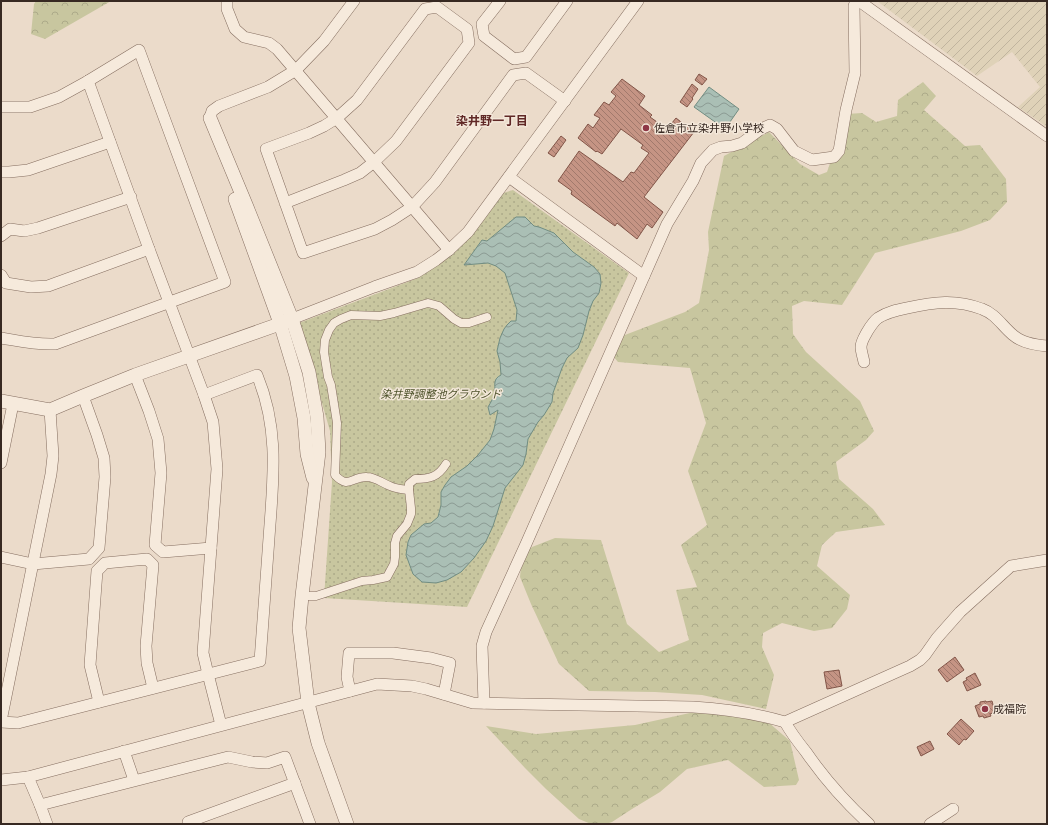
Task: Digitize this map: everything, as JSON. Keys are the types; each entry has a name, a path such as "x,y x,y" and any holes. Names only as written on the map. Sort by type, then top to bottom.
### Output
{"street":[{"path":"227,1 227,9 235,29 244,37 269,43 277,49 449,250"},
{"path":"347,824 318,743 308,703 299,628 315,486 307,454 304,418 286,321 238,208 210,118 212,111 219,106 268,87 296,70 324,42 354,1"},
{"path":"500,1 482,24 484,36 514,59 526,57 567,1"},
{"path":"1,463 7,403 50,410 135,375 417,272 436,260 468,232 638,1"},
{"path":"484,703 482,646 486,632 667,224 693,181 701,163 713,150 742,143 761,129 770,125 777,129 794,151 812,160 834,157 839,151 846,110 855,73 854,6 856,1"},
{"path":"859,1 1047,136"},
{"path":"285,202 360,173 374,162 396,141 469,43 467,29 437,7 425,9 357,100 337,118 309,133 266,150 303,253 375,229 392,220 412,206 435,182 513,75 526,72 565,101"},
{"path":"1,107 30,107 59,97 139,50 225,282 54,344 29,343 1,338"},
{"path":"88,81 213,422 218,469 203,653 221,725"},
{"path":"1,175 9,172 28,170 110,142"},
{"path":"509,177 644,276"},
{"path":"1,236 10,229 24,230 38,228 131,197"},
{"path":"1,275 6,283 31,286 48,286 149,249"},
{"path":"864,362 861,346 863,339 870,327 878,318 893,311 942,302 968,304 984,309 994,315 1013,335 1024,342 1047,346"},
{"path":"409,490 391,487 375,478 360,477 348,482 340,480 335,475 337,422 324,352 325,340 329,330 334,323 351,315 380,316 428,303 439,306 461,323 469,323 487,317"},
{"path":"135,375 158,439 161,472 155,545 163,552 211,548"},
{"path":"50,410 53,456 51,474 1,722 18,723 260,660 274,468 272,430 268,409 264,391 257,376 204,395"},
{"path":"1,557 33,564 89,559 99,548 105,477 104,458 83,396"},
{"path":"302,596 316,596 362,581 387,577 396,557 395,543 398,536 407,524 411,514 409,484 415,479 434,477 442,472 446,464"},
{"path":"99,702 90,665 97,571 105,563 148,559 154,565 146,646 147,663 153,688"},
{"path":"1,780 28,777 377,684 412,686 473,703 693,707 724,709 772,718 785,722 910,666 920,660 960,612 1011,566 1047,560"},
{"path":"350,692 347,676 349,653 393,653 431,658 450,663 444,694"},
{"path":"785,722 824,778 869,824"},
{"path":"124,751 134,780"},
{"path":"40,805 228,757 252,762 267,763 285,757 310,824"},
{"path":"28,777 48,824"},
{"path":"189,824 188,822 295,782"},
{"path":"930,824 953,809"}],"shaded area":[{"path":"877,1 1047,1 1047,127 1018,107 1040,87 1012,52 977,76"}],"green space":[{"path":"36,1 111,1 45,39 31,34 34,4"},
{"path":"923,82 936,96 924,110 965,146 980,145 1006,179 1007,202 990,220 961,231 875,253 842,305 804,301 792,306 793,334 806,352 860,401 874,431 866,440 836,462 839,479 873,509 885,525 836,532 822,545 817,566 850,595 847,609 832,628 814,631 782,623 763,633 762,647 774,675 766,709 702,695 655,692 589,691 559,664 520,577 522,556 532,547 555,538 601,540 627,624 659,652 689,640 676,590 697,587 681,545 707,525 688,471 706,423 690,368 618,362 613,356 617,338 685,312 699,303 709,250 708,232 724,156 769,132 800,164 819,175 827,172 847,114 862,113 876,122 897,116 898,100"},
{"name":"染井野調整池グラウンド","path":"513,190 629,273 467,607 324,598 332,482 330,431 299,323 418,278 456,251 503,193"},
{"path":"753,709 790,741 799,780 796,785 764,787 728,760 687,769 660,792 612,822 606,824 591,824 579,819 525,768 486,726 536,734 635,725 699,711"}],"water":[{"path":"709,87 739,109 725,129 694,107"},
{"path":"516,217 525,217 534,226 554,233 573,252 594,267 600,274 601,283 599,293 593,301 589,311 578,348 567,358 562,368 553,393 552,402 528,439 523,465 505,488 493,526 486,541 474,558 461,572 447,580 436,583 422,582 413,574 406,555 408,542 411,535 424,524 431,523 438,517 441,505 441,492 445,485 451,477 467,466 478,455 490,440 498,410 490,415 488,407 495,394 496,380 501,375 497,351 504,329 511,321 516,321 517,310 505,273 496,266 488,263 464,265 482,240 487,241"}],"building":[{"path":"699,74 707,79 702,85 695,80"},
{"path":"622,79 645,96 639,105 652,115 650,117 667,129 676,118 694,132 644,197 663,212 652,228 647,224 637,239 617,223 615,226 571,194 572,191 558,181 579,151 623,182 631,172 634,173 649,153 641,148 643,145 621,129 602,154 597,151 596,152 578,138 588,124 593,128 600,118 594,115 604,102 609,105 616,96 611,92"},
{"path":"692,84 698,89 687,107 680,102"},
{"path":"561,136 566,140 554,157 548,153"},
{"path":"955,657 964,670 947,682 938,670"},
{"path":"839,670 842,686 827,689 824,672"},
{"path":"975,673 981,685 967,691 963,682 967,680 966,678"},
{"path":"992,701 995,712 990,714 991,716 984,718 983,716 979,717 975,706 980,704 980,702"},
{"path":"961,719 974,731 959,745 947,734"},
{"path":"930,741 934,749 921,756 917,747"}],"place":[{"name":"佐倉市立染井野小学校","path":"646,128"},
{"name":"成福院","path":"985,709"}],"district":[{"name":"染井野一丁目","path":"492,121"}]}
